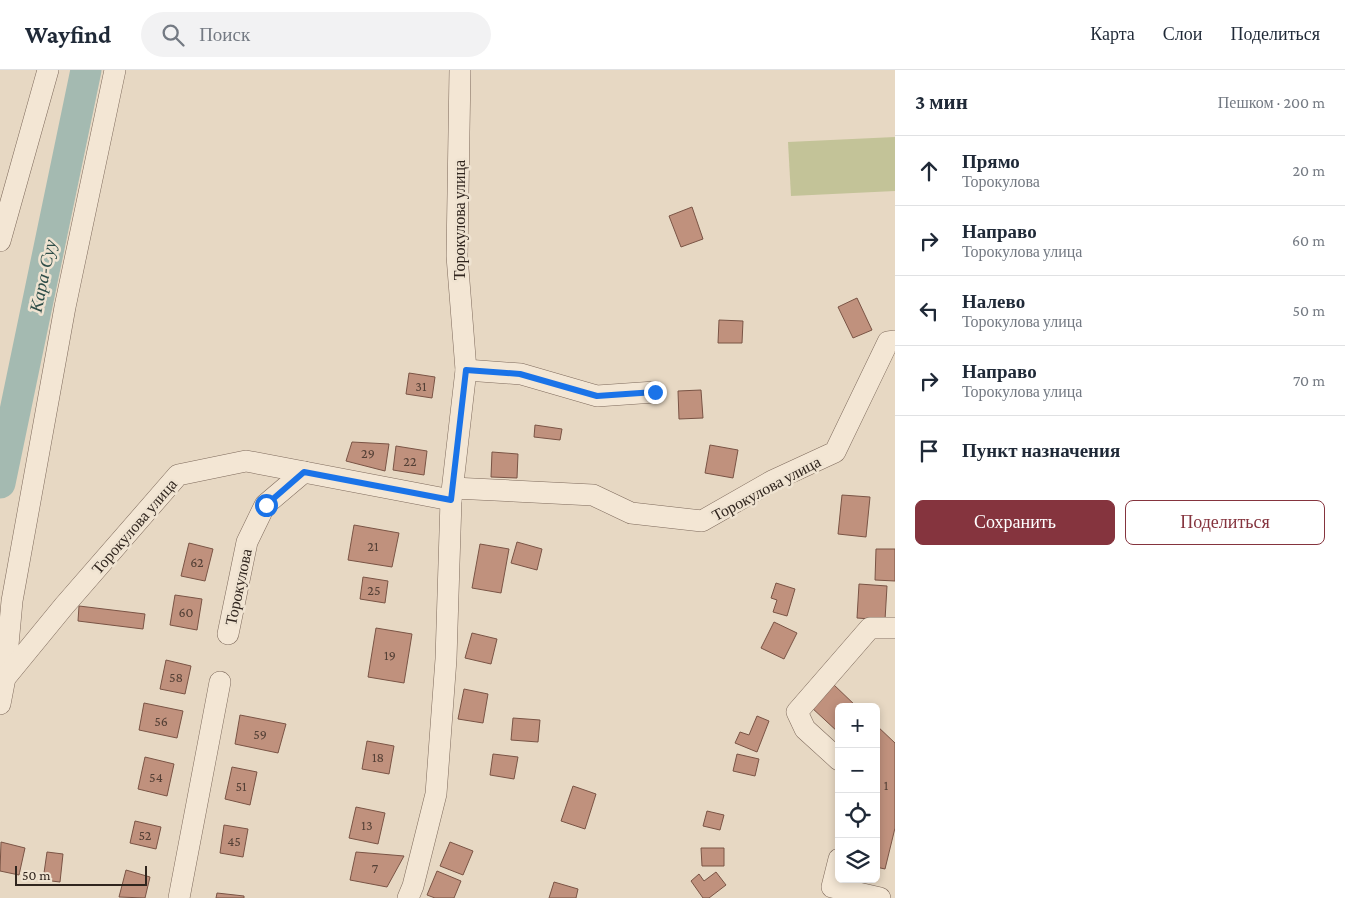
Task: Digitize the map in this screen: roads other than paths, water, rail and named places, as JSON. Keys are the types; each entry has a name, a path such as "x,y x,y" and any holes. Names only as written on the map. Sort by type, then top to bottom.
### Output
{"street":[{"path":"0,241 48,70"},
{"path":"5,678 15,582 65,308 115,70"},
{"name":"Торокулова улица","path":"408,898 436,794 446,659 452,494 466,370 457,256 460,70"},
{"name":"Торокулова улица","path":"0,704 5,678 64,606 178,475 246,461 304,472 452,494 593,495 631,514 702,521 772,481 835,452 888,342 895,340"},
{"path":"466,370 520,374 597,396 655,392"},
{"name":"Торокулова","path":"228,634 247,542 266,505 304,472"},
{"path":"835,756 805,729 797,712 870,628 895,628"},
{"path":"179,898 220,682"},
{"path":"835,876 831,892 880,898"}],"waterway":[{"name":"Кара-Суу","path":"0,483 86,70"}]}
